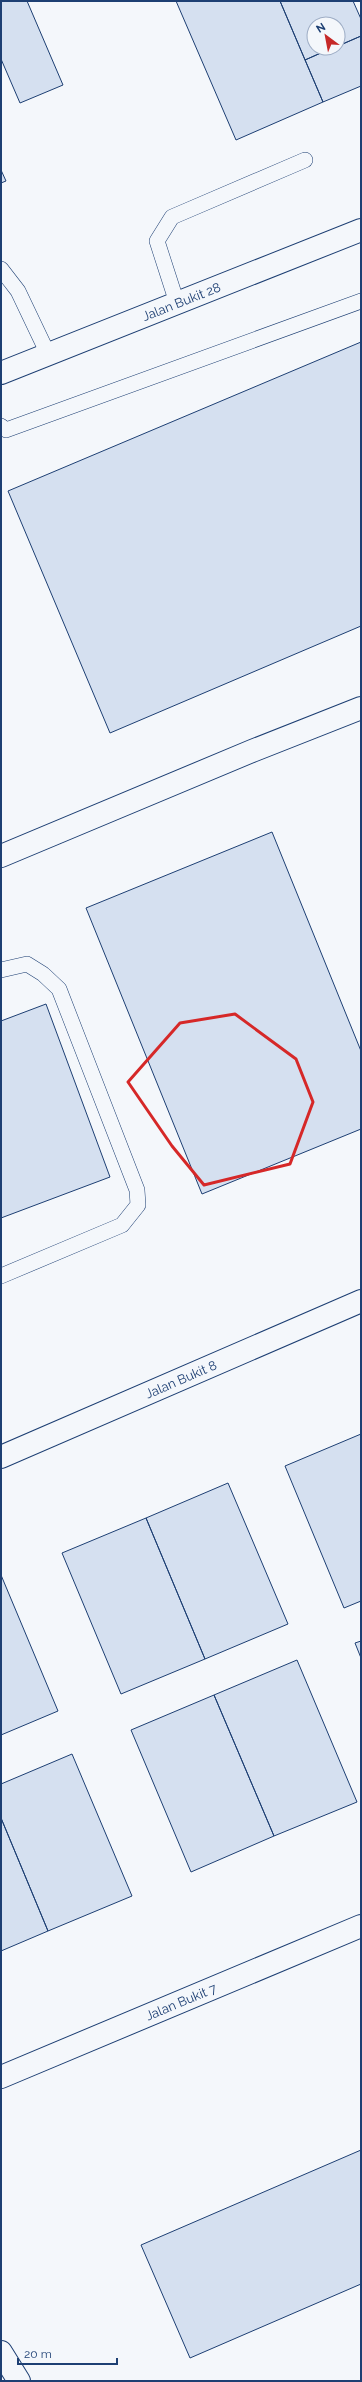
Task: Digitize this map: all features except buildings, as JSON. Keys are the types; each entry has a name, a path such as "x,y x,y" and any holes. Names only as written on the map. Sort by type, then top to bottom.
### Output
{"street":[{"name":"Jalan Bukit 28","path":"1,373 361,230"},
{"path":"1,856 252,751 361,708"},
{"name":"Jalan Bukit 8","path":"1,1456 361,1300"},
{"name":"Jalan Bukit 7","path":"1,2077 361,1926"},
{"path":"1,2352 19,2381"}],"lane":[{"path":"176,303 157,241 172,217 305,160"},
{"path":"1,268 18,291 48,354"},
{"path":"1,426 6,430 361,301"},
{"path":"1,970 27,964 43,974 60,988 137,1190 138,1205 122,1225 1,1276"}],"highlighted area":[{"path":"235,1014 296,1059 313,1102 290,1164 204,1185 172,1146 128,1082 180,1023"}]}
